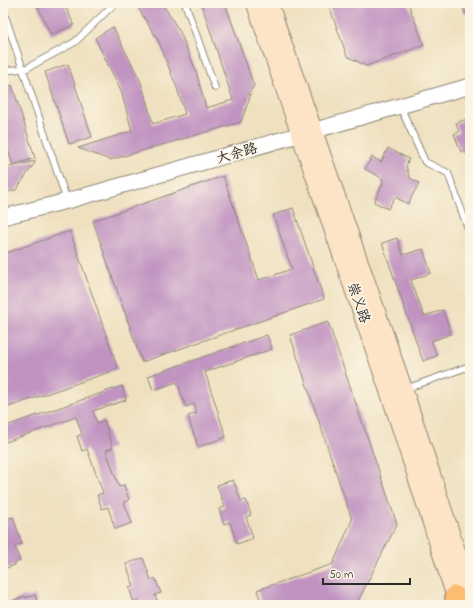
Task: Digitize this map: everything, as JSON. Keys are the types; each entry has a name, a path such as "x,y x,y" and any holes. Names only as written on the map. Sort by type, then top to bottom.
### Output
{"main road":[{"name":"崇义路","path":"255,3 308,133 404,390 460,600"},
{"name":"崇义路","path":"268,3 393,404 460,600"}],"street":[{"name":"大余路","path":"3,217 67,201 470,86"}],"lane":[{"path":"185,3 215,88"},
{"path":"3,71 23,69 75,42 113,4"},
{"path":"4,13 67,201"},
{"path":"400,106 425,162 448,173 467,215 470,234"},
{"path":"404,390 470,366"}],"building":[{"path":"36,3 64,3 74,25 51,35"},
{"path":"135,3 162,3 180,32 196,71 206,108 233,100 201,3 225,3 254,86 247,95 251,94 241,122 110,160 78,148 132,131 121,91 95,38 113,27 141,82 153,124 185,114 177,88 158,40"},
{"path":"328,3 408,3 424,45 366,66 347,56"},
{"path":"462,3 470,3 470,12 465,14"},
{"path":"68,64 92,137 69,144 45,72"},
{"path":"12,85 35,158 13,165 3,135 3,88"},
{"path":"470,118 470,163 465,150 461,152 454,134 459,132 456,123"},
{"path":"388,148 409,159 406,166 410,178 419,183 408,204 395,197 388,209 374,202 383,183 382,178 365,169 372,157 381,162"},
{"path":"36,161 16,190 3,193 3,168"},
{"path":"223,176 259,280 292,269 273,215 293,208 324,299 142,362 93,221"},
{"path":"70,231 118,369 3,409 3,254"},
{"path":"397,238 403,255 423,249 431,273 411,280 424,316 443,310 451,334 431,341 437,356 423,361 382,243"},
{"path":"328,322 397,524 356,605 262,605 257,590 333,564 352,520 290,335"},
{"path":"267,335 272,349 205,372 226,437 198,447 188,416 197,413 194,404 186,407 177,382 153,390 148,376"},
{"path":"122,386 126,400 93,411 97,423 104,420 113,448 106,450 119,487 124,485 129,500 124,502 132,523 115,529 108,507 102,509 97,495 103,493 87,449 82,451 77,436 82,434 76,417 3,443 3,427"},
{"path":"233,480 241,501 246,500 251,515 246,517 253,538 237,544 230,522 224,524 219,509 225,507 217,485"},
{"path":"3,511 6,519 13,517 22,544 15,546 20,561 15,563 15,565 3,569"},
{"path":"143,558 151,580 155,578 161,593 155,595 159,605 141,605 139,600 134,602 129,588 134,586 126,564"},
{"path":"35,595 38,605 3,605 25,596 26,598"}]}
